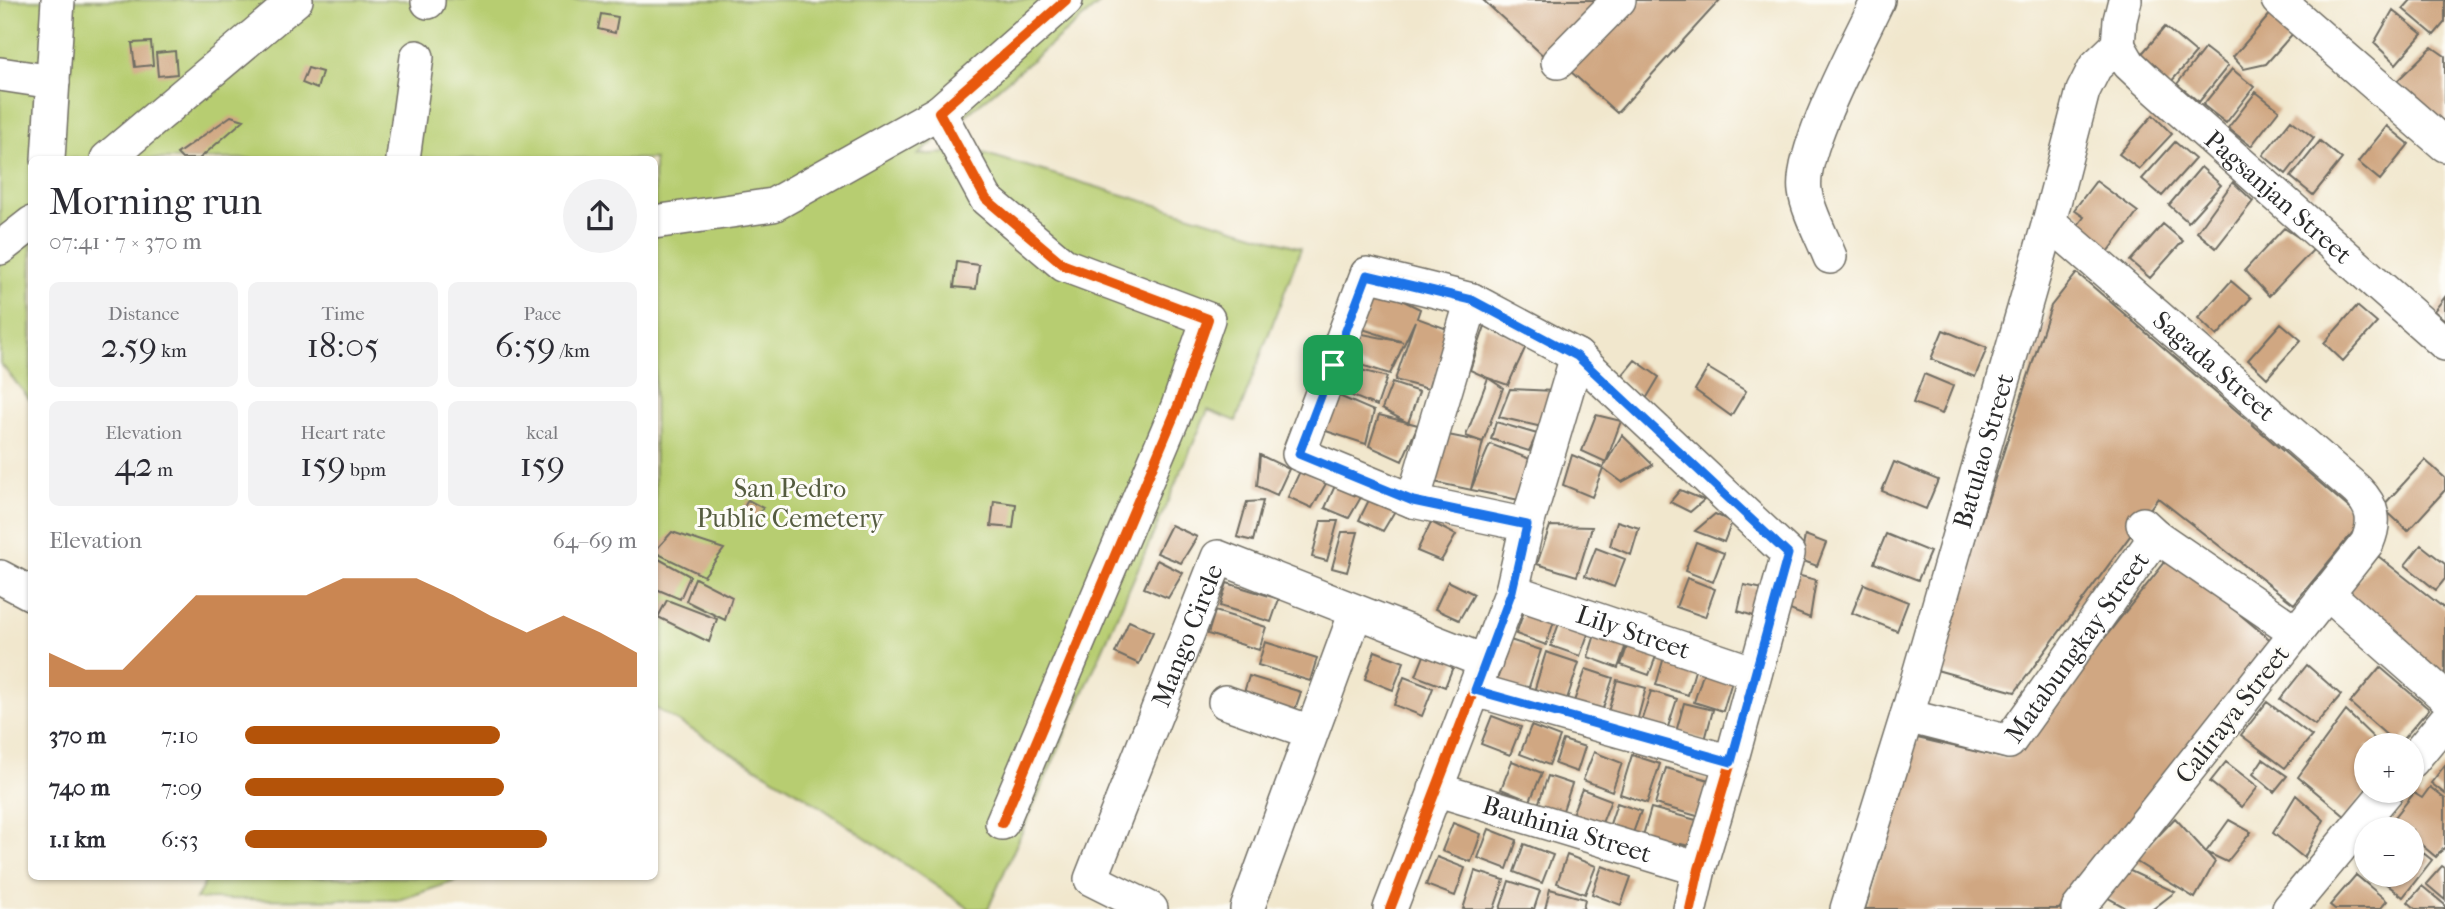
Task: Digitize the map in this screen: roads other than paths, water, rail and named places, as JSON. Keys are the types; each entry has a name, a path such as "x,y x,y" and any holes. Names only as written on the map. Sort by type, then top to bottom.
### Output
{"street":[{"path":"48,156 58,0"},
{"path":"111,156 296,0"},
{"path":"658,221 773,205 939,112 1066,0"},
{"path":"1558,62 1619,0"},
{"path":"1830,257 1806,198 1805,168 1824,117 1878,0"},
{"path":"2118,46 2125,0"},
{"path":"2278,0 2445,145"},
{"name":"Batulao Street","path":"1847,909 1907,716 2049,222 2083,91 2095,67 2118,46"},
{"name":"Pagsanjan Street","path":"2118,46 2129,64 2145,79 2445,344"},
{"path":"403,156 417,57"},
{"path":"0,74 53,82"},
{"path":"939,112 986,199 1064,265 1209,319 1178,406 1002,823"},
{"name":"Sagada Street","path":"2049,222 2357,490 2368,500 2373,514"},
{"path":"0,248 28,226"},
{"path":"1527,525 1413,501 1299,454 1367,275 1472,300 1577,356 1788,554 1690,909"},
{"path":"1413,501 1472,300"},
{"path":"1400,906 1434,789 1512,591 1527,525 1577,356"},
{"name":"Caliraya Street","path":"2078,909 2367,543 2373,528 2373,514"},
{"name":"Matabungkay Street","path":"1907,716 2008,742 2150,530 2296,632"},
{"name":"Mango Circle","path":"1151,909 1091,879 1218,556 1356,612 1480,676 1731,762"},
{"path":"0,576 28,592"},
{"name":"Lily Street","path":"1512,591 1755,673"},
{"path":"2327,593 2445,697"},
{"path":"1247,909 1356,612"},
{"path":"1225,702 1311,732"},
{"path":"2424,746 2445,720"},
{"name":"Bauhinia Street","path":"1434,789 1699,869"},
{"path":"2290,909 2377,803"}],"park label":[{"name":"San Pedro Public Cemetery","path":"790,503"}]}
